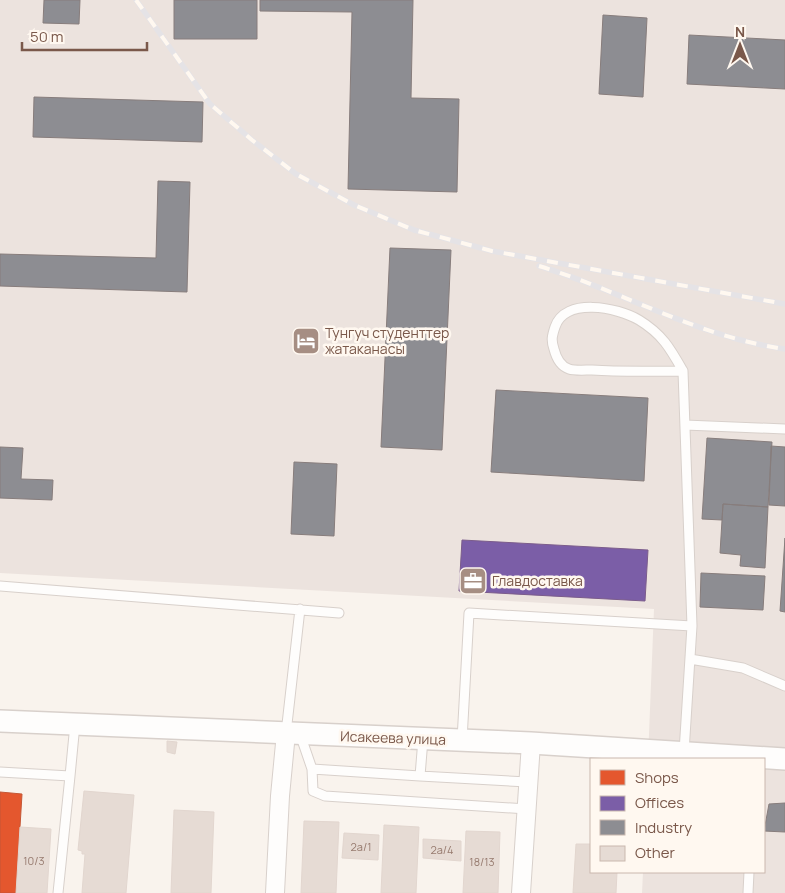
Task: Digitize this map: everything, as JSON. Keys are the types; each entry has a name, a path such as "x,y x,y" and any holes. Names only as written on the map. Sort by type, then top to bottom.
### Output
{"street":[{"name":"Исакеева улица","path":"0,721 462,740 754,758"},
{"path":"275,893 280,796 293,733"},
{"path":"521,893 531,744"},
{"name":"Исакеева улица","path":"765,758 785,759"}],"lane":[{"path":"683,371 614,372 568,369 557,360 551,338 558,318 574,308 595,307 619,311 638,319 668,344 683,371 692,626 684,753"},
{"path":"685,425 785,429"},
{"path":"0,586 339,613"},
{"path":"300,609 293,733 312,769 314,791 325,796 527,809"},
{"path":"462,740 469,613 692,626"},
{"path":"690,659 743,668 785,686"},
{"path":"58,893 75,724"},
{"path":"420,776 423,739"},
{"path":"312,769 528,782"},
{"path":"0,772 70,776"},
{"path":"748,893 749,873"}],"shaded area":[{"path":"0,0 785,0 785,893 642,893 643,873 765,873 765,758 648,758 654,609 0,573"}],"building: Shops":[{"path":"0,792 22,794 16,893 0,893"}],"building: Offices":[{"path":"462,540 648,550 645,601 459,591"}],"building: Industry":[{"path":"44,0 80,0 79,24 43,23"},
{"path":"174,0 257,0 257,39 174,39"},
{"path":"260,0 413,0 411,98 459,99 457,192 348,189 352,12 260,11"},
{"path":"603,15 647,18 643,97 599,94"},
{"path":"689,35 785,40 785,89 687,84"},
{"path":"34,97 203,102 202,142 33,137"},
{"path":"158,181 190,182 187,292 0,286 0,254 156,258"},
{"path":"390,248 451,250 442,450 381,447"},
{"path":"496,390 648,398 644,481 491,472"},
{"path":"707,438 772,442 768,507 723,504 722,520 702,519"},
{"path":"771,446 785,447 785,506 769,505"},
{"path":"0,447 23,448 21,479 53,480 52,500 0,498"},
{"path":"294,462 337,464 334,536 291,534"},
{"path":"723,504 768,507 765,568 740,566 741,555 720,553"},
{"path":"785,538 785,612 780,611"},
{"path":"701,573 765,576 763,610 700,607"},
{"path":"785,803 785,832 765,831 769,804"}],"building: Other":[{"path":"167,741 177,742 175,754 167,752"},
{"path":"84,791 134,795 126,893 82,893 85,854 78,850"},
{"path":"174,810 214,812 211,893 171,893"},
{"path":"304,821 339,822 336,893 301,893"},
{"path":"384,825 419,827 416,893 381,893"},
{"path":"20,827 51,829 47,893 16,893"},
{"path":"466,831 500,832 498,893 463,893"},
{"path":"344,833 379,835 378,860 342,858"},
{"path":"423,839 461,841 461,861 423,858"},
{"path":"576,844 590,844 590,873 617,873 616,893 573,893"}],"railway":[{"path":"136,0 210,104 296,174 354,205 414,230 492,251 785,304"},
{"path":"539,266 570,276 691,324 753,343 785,349"}],"place":[{"name":"Тунгуч студенттер жатаканасы","path":"306,341"},
{"name":"Главдоставка","path":"473,581"}]}
